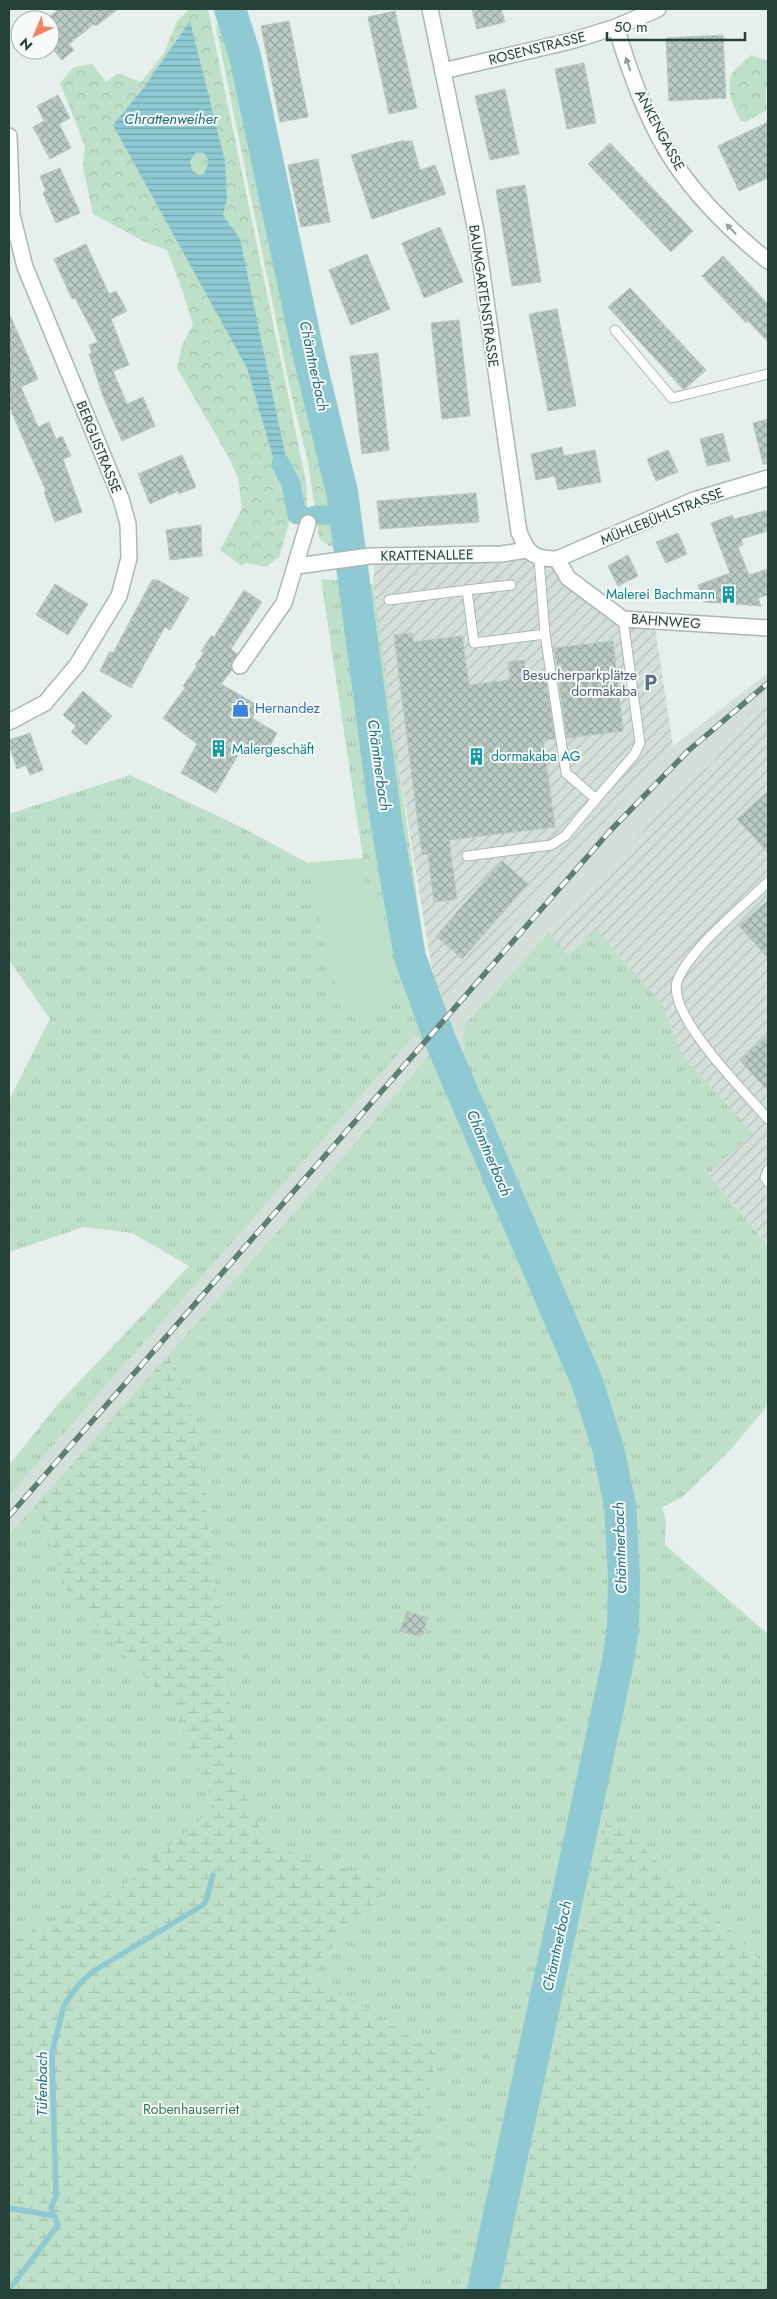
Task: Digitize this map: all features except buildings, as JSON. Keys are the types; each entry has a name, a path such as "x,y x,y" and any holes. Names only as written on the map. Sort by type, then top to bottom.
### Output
{"street":[{"name":"BAUMGARTENSTRASSE","path":"430,9 476,230 519,532 526,550"},
{"name":"ROSENSTRASSE","path":"443,71 571,41 616,27 658,9"},
{"name":"ANKENGASSE","path":"616,27 633,78 673,161 705,202 740,238 768,261"},
{"name":"BERGLISTRASSE","path":"9,136 12,215 25,267 121,500 128,524 129,558 119,596 77,665 45,703 9,722"},
{"name":"MÜHLEBÜHLSTRASSE","path":"557,559 694,500 768,478"},
{"path":"240,666 284,603 297,566 308,523"},
{"name":"KRATTENALLEE","path":"297,566 369,556 502,554 526,550"},
{"path":"526,550 539,559 557,559"},
{"name":"BAHNWEG","path":"557,559 568,578 623,619 768,628"}],"lane":[{"path":"615,330 672,398 768,374"},
{"path":"539,559 545,634 566,773 596,799"},
{"path":"389,600 511,585"},
{"path":"467,590 474,643 545,634"},
{"path":"467,856 551,845 565,836 634,755 640,743 623,619"},
{"path":"768,882 695,953 677,981 678,1005 700,1041 768,1119"},
{"path":"768,1170 765,1178 768,1182"}],"shaded area":[{"path":"502,554 557,559 623,619 654,621 673,746 442,1004 433,1010 434,982 386,687 373,584 375,556"},
{"path":"768,673 768,699 749,713 712,764 705,767 589,894 549,932 471,1017 467,1022 466,1054 454,1048 446,1038 433,1010 442,1004 673,746"},
{"path":"768,699 768,1244 708,1174 753,1133 682,1055 661,1002 596,930 568,955 549,932 589,894 668,803 698,773 712,764 749,713"},
{"path":"415,1035 431,1052 355,1143 37,1504 9,1533 9,1496"}],"green space":[{"path":"190,9 208,9 306,482 308,523 290,520 279,557 266,567 246,563 242,566 220,550 242,509 238,478 228,456 177,368 182,345 193,325 182,289 167,250 143,241 93,214 83,167 85,146 60,83 74,67 92,64 106,82 118,73 141,82 164,53 177,21"},
{"path":"226,9 230,9 245,56 308,352 342,492 349,543 330,547 319,538 308,462 291,393 216,27"},
{"path":"751,55 768,61 767,110 745,122 741,121 735,110 729,86 732,73"},
{"path":"321,579 373,584 433,1010 441,1029 449,1041 465,1053 463,1034 467,1022 549,932 568,955 596,930 661,1002 682,1055 753,1133 708,1174 768,1245 768,1405 732,1448 694,1486 681,1498 662,1507 666,1521 665,1545 768,1634 768,2290 9,2290 9,1533 37,1504 355,1143 431,1052 415,1035 9,1496 9,1465 58,1404 189,1266 132,1233 84,1227 9,1252 9,1100 50,1019 9,960 9,814 130,775 239,826 308,863 363,858"},
{"path":"363,858 365,882 377,894 397,1002 360,1023 348,1014 331,971 308,863"},
{"name":"Robenhauserriet","path":"168,1355 196,1427 239,1777 267,1845 393,1883 308,1972 436,2053 396,2290 9,2290 9,1943 122,1887 216,1806 171,1705 68,1594 37,1504"},
{"path":"608,1815 768,1968 768,2290 499,2290"}],"water":[{"name":"Chrattenweiher","path":"190,21 225,161 227,199 223,215 240,239 287,463 275,464 247,368 113,125 142,90","holes":["196,152 204,153 209,161 204,174 197,175 192,170 190,161"]}],"waterway":[{"name":"Chämtnerbach","path":"230,9 245,56 308,352 342,492 386,821 410,957 438,1035 587,1382 608,1448 620,1505 624,1577 623,1627 618,1661 483,2290"},
{"path":"281,464 291,484 297,515 303,515"},
{"path":"315,515 345,515"},
{"name":"Tüfenbach","path":"9,2290 58,2225 51,2208 56,2196 52,2053 64,2005 80,1983 92,1972 203,1905 206,1901 213,1875"},
{"path":"9,2208 55,2216"}],"railway":[{"path":"9,1516 609,832 689,750 768,683"}],"place":[{"name":"Malerei Bachmann","path":"729,594"},
{"name":"Besucherparkplätze dormakaba","path":"651,683"},
{"name":"Hernandez","path":"241,708"},
{"name":"Malergeschäft","path":"218,749"},
{"name":"dormakaba AG","path":"477,756"}]}
